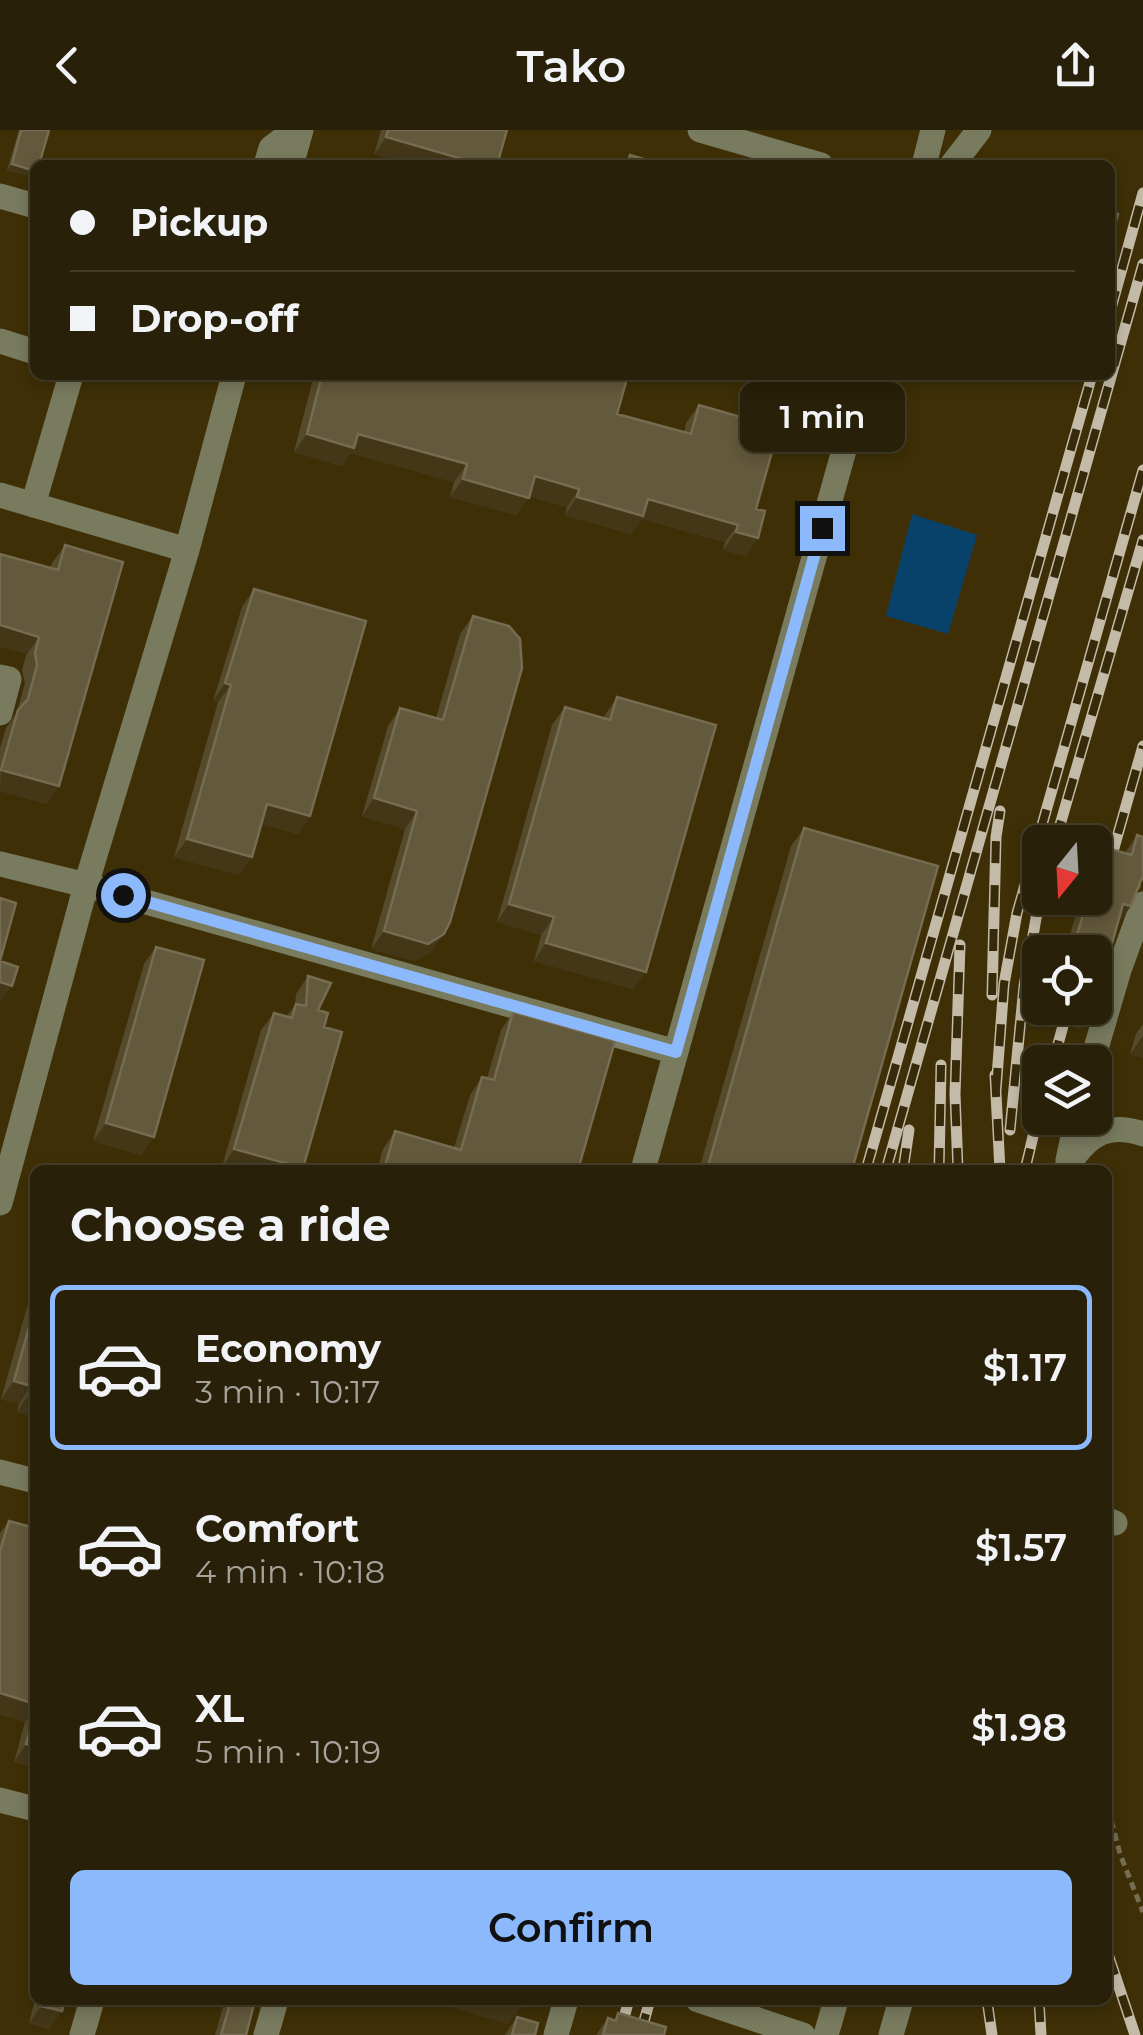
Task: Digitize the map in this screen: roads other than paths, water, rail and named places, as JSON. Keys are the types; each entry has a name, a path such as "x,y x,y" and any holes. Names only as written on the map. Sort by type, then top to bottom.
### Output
{"lane":[{"path":"267,160 271,148 298,130"},
{"path":"292,160 298,130"},
{"path":"700,130 786,142 813,160"},
{"path":"925,160 933,130"},
{"path":"956,160 979,130"},
{"path":"0,196 30,205"},
{"path":"0,342 30,351"},
{"path":"33,505 70,380"},
{"path":"0,1203 4,1171 187,550 233,380"},
{"path":"644,1165 864,380"},
{"path":"0,495 187,550"},
{"path":"0,677 9,679 0,712"},
{"path":"0,864 676,1052"},
{"path":"1097,1045 1143,904"},
{"path":"1068,1165 1080,1146 1103,1131 1129,1129 1143,1134"},
{"path":"1067,1165 1074,1135"},
{"path":"4,1171 30,1179"},
{"path":"0,1472 30,1480"},
{"path":"0,1800 30,1808"},
{"path":"82,2035 91,2005"},
{"path":"266,2035 275,2005"},
{"path":"556,2035 565,2005"},
{"path":"718,2005 803,2035"},
{"path":"826,2035 835,2005"},
{"path":"892,2035 900,2005"}],"water":[{"path":"912,514 977,535 948,634 886,616"}],"railway":[{"path":"1115,294 1143,193"},
{"path":"1115,363 1143,264"},
{"path":"867,1165 1091,380"},
{"path":"887,1165 1110,380"},
{"path":"996,1090 1004,984 1017,913 1143,470"},
{"path":"1060,825 1143,540"},
{"path":"1112,855 1143,746"},
{"path":"992,995 1000,811"},
{"path":"1010,1130 1024,986 1037,915"},
{"path":"958,1165 955,1094 960,945"},
{"path":"1058,1045 1063,1025"},
{"path":"939,1165 941,1065"},
{"path":"995,1075 1000,1165"},
{"path":"904,1165 909,1130"},
{"path":"1026,1165 1033,1135"},
{"path":"1112,1966 1135,2035"},
{"path":"619,2035 628,2005"},
{"path":"640,2035 649,2005"},
{"path":"988,2005 992,2035"},
{"path":"1039,2005 1041,2035"}]}
